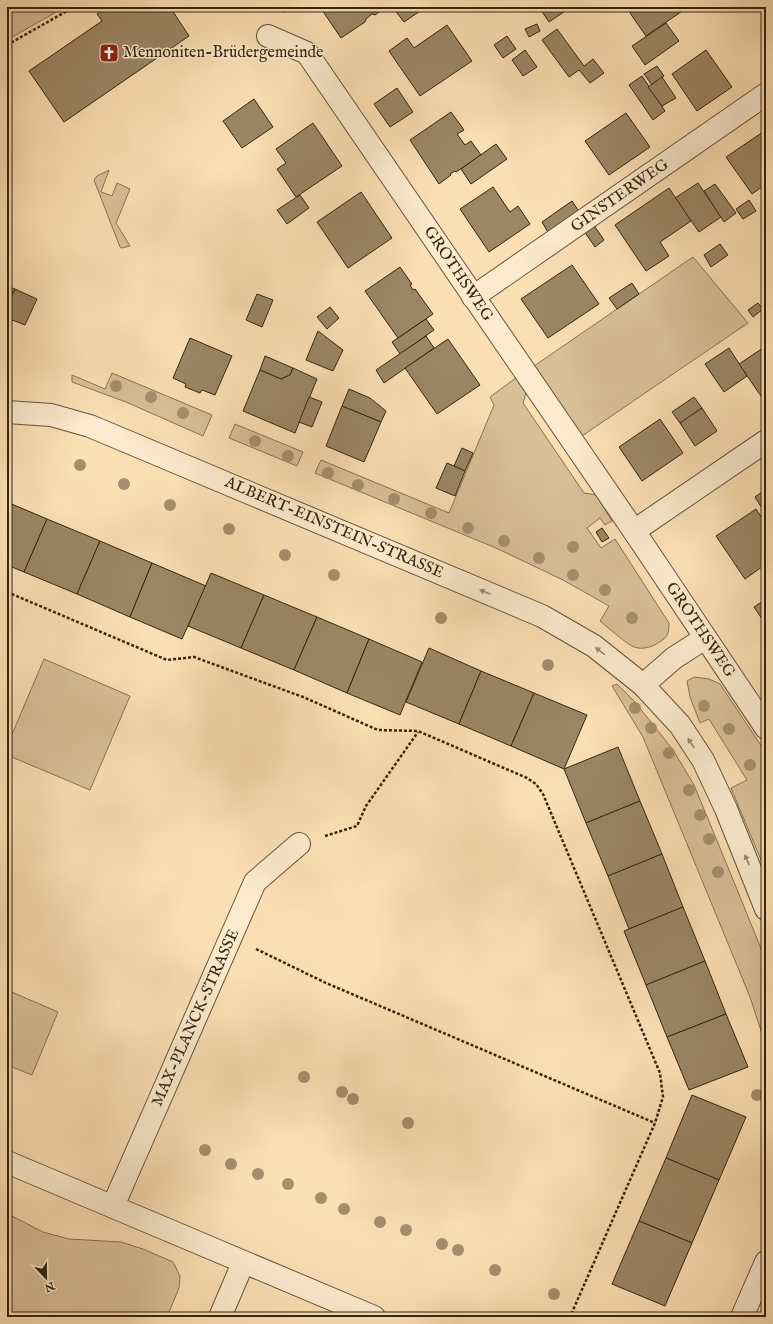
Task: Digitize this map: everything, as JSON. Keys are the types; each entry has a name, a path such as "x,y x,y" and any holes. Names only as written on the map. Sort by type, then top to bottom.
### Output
{"street":[{"name":"GROTHSWEG","path":"268,36 307,53 634,531 766,728"},
{"name":"GINSTERWEG","path":"473,297 766,94"},
{"name":"ALBERT-EINSTEIN-STRASSE","path":"7,412 51,415 90,426 542,616 594,646 644,685 680,725 703,760 726,809 766,909"},
{"path":"634,531 766,441"},
{"path":"644,685 674,658 705,638"},
{"name":"MAX-PLANCK-STRASSE","path":"113,1206 255,882 299,844"},
{"path":"7,1162 113,1206 243,1263 374,1317"},
{"path":"742,1317 766,1262"},
{"path":"220,1317 243,1263"}],"path":[{"path":"7,45 74,7"},
{"path":"7,592 167,660 194,657 304,697 378,730 418,731 527,778 536,784 543,794 660,1073 663,1097 656,1123 570,1317"},
{"path":"299,844 357,826 366,806 418,731"},
{"path":"231,937 326,983 656,1123"}],"shaded area":[{"path":"7,7 65,7 7,40"},
{"path":"109,170 101,192 112,196 117,183 130,189 116,223 130,246 122,248 120,247 94,180 97,176"},
{"path":"693,257 748,323 582,436 534,366"},
{"path":"112,373 212,415 203,436 126,402 72,382 72,375 105,389"},
{"path":"517,377 527,390 523,403 584,493 596,495 612,521 605,525 600,518 587,528 601,548 615,539 669,623 667,635 656,644 647,648 640,648 634,647 627,643 600,621 609,606 563,580 496,548 315,473 321,460 449,513 494,405 490,397"},
{"path":"235,424 303,452 297,466 229,438"},
{"path":"44,659 130,696 90,790 7,755 7,746"},
{"path":"694,677 709,679 720,684 766,753 766,872 731,788 747,780 709,719 700,723 690,697 687,681"},
{"path":"617,684 635,702 673,750 694,785 736,887 766,961 766,1046 750,997 643,737 612,686"},
{"path":"7,990 58,1012 32,1075 7,1065"},
{"path":"7,1213 43,1232 69,1239 121,1242 143,1249 173,1262 180,1276 179,1288 167,1317 7,1317"}],"building":[{"name":"Mennoniten-Brüdergemeinde","path":"108,7 112,7 116,12 123,7 170,7 189,36 64,122 29,71 102,21 97,14"},
{"path":"320,7 386,7 375,15 372,14 366,19 365,22 341,38"},
{"path":"397,7 426,7 404,22 394,9"},
{"path":"539,7 571,7 549,22"},
{"path":"638,7 688,7 646,36 630,13"},
{"path":"666,23 679,41 645,65 632,46"},
{"path":"537,24 540,31 529,37 525,29"},
{"path":"447,25 472,61 420,96 389,51 407,38 414,48"},
{"path":"557,29 584,66 593,59 604,73 590,83 579,70 569,77 542,40"},
{"path":"507,36 516,49 503,58 494,45"},
{"path":"525,50 537,67 523,76 512,60"},
{"path":"706,50 732,87 697,111 672,74"},
{"path":"657,66 664,76 652,85 644,74"},
{"path":"642,76 665,111 653,120 629,85"},
{"path":"662,77 676,98 662,106 648,87"},
{"path":"397,88 413,112 390,127 374,104"},
{"path":"254,99 273,127 242,148 223,121"},
{"path":"451,112 464,130 457,134 465,145 471,141 481,155 456,172 455,171 450,174 451,175 439,184 410,140"},
{"path":"626,113 650,147 609,175 585,141"},
{"path":"313,123 342,166 296,197 277,169 286,163 276,149"},
{"path":"766,130 766,184 752,194 726,157"},
{"path":"496,144 507,159 471,184 461,169"},
{"path":"698,183 721,217 699,232 675,198"},
{"path":"715,184 736,213 724,222 704,191"},
{"path":"493,187 510,212 518,206 530,224 489,252 460,209"},
{"path":"669,188 691,221 660,242 669,256 646,271 615,225"},
{"path":"361,192 392,238 348,268 317,222"},
{"path":"300,195 309,208 287,224 277,210"},
{"path":"749,200 756,211 743,219 736,209"},
{"path":"572,201 580,213 549,234 542,222"},
{"path":"593,224 604,240 595,247 584,231"},
{"path":"720,244 728,255 711,267 704,255"},
{"path":"572,265 599,304 548,338 521,299"},
{"path":"400,267 412,284 410,285 413,290 415,289 433,314 398,338 365,291"},
{"path":"632,283 639,294 617,309 609,298"},
{"path":"7,286 15,289 7,307"},
{"path":"15,289 37,299 25,325 7,318 7,307"},
{"path":"257,294 273,300 262,327 246,320"},
{"path":"758,303 763,309 753,317 748,310"},
{"path":"330,307 339,318 327,329 317,317"},
{"path":"426,319 434,330 400,354 392,342"},
{"path":"318,331 343,350 333,371 306,360"},
{"path":"426,336 434,348 384,383 376,370"},
{"path":"190,338 232,356 215,395 202,390 200,393 185,387 186,384 173,378"},
{"path":"448,339 480,385 437,414 405,368"},
{"path":"766,346 766,397 763,399 739,364"},
{"path":"729,348 747,376 724,392 705,364"},
{"path":"265,356 293,368 290,375 281,379 260,370"},
{"path":"293,368 317,379 295,433 243,411 260,370 281,379 290,375"},
{"path":"349,389 370,398 386,411 381,422 342,406"},
{"path":"309,397 322,402 312,427 299,422"},
{"path":"694,397 702,408 680,423 672,412"},
{"path":"342,406 381,422 364,462 326,446"},
{"path":"702,408 717,431 695,446 680,423"},
{"path":"660,419 683,453 642,481 619,447"},
{"path":"462,448 473,453 465,471 454,466"},
{"path":"447,463 465,471 455,496 436,488"},
{"path":"766,489 766,508 763,510 755,497"},
{"path":"7,502 47,519 24,572 7,565"},
{"path":"756,509 766,524 766,564 745,579 716,536"},
{"path":"47,519 100,541 77,594 24,572"},
{"path":"602,528 609,538 602,542 596,532"},
{"path":"100,541 152,563 130,617 77,594"},
{"path":"152,563 206,586 182,639 130,617"},
{"path":"211,573 264,595 241,648 188,626"},
{"path":"264,595 317,617 294,670 241,648"},
{"path":"766,599 766,625 754,607"},
{"path":"317,617 369,639 347,693 294,670"},
{"path":"369,639 422,662 400,715 347,693"},
{"path":"429,648 481,671 459,724 406,702"},
{"path":"481,671 534,693 511,746 459,724"},
{"path":"534,693 587,715 564,769 511,746"},
{"path":"618,747 640,801 586,823 564,769"},
{"path":"640,801 662,854 608,876 586,823"},
{"path":"662,854 683,907 629,929 608,876"},
{"path":"683,907 705,961 646,985 624,931"},
{"path":"705,961 726,1014 667,1037 646,985"},
{"path":"726,1014 748,1067 689,1090 667,1037"},
{"path":"692,1095 746,1117 719,1180 666,1158"},
{"path":"666,1158 719,1180 692,1243 639,1221"},
{"path":"639,1221 692,1243 665,1306 612,1284"}],"place":[{"name":"Mennoniten-Brüdergemeinde","path":"109,53"}]}
